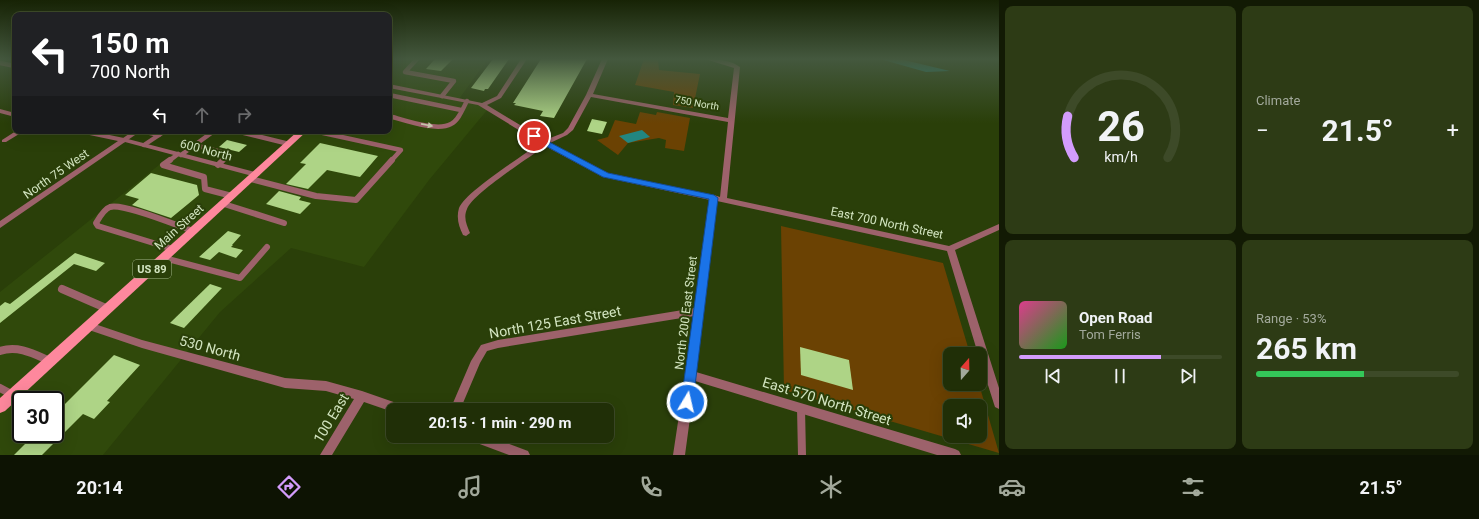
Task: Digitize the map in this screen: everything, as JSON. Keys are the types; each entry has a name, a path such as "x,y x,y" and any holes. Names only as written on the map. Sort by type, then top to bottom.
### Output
{"main road":[{"name":"Main Street","path":"17,391 300,134"},
{"name":"Main Street","path":"0,407 12,396"}],"street":[{"path":"483,105 499,97 510,80"},
{"path":"466,233 461,219 463,208 476,192 545,143 565,134 589,95 596,80"},
{"name":"North 200 East Street","path":"679,455 699,311 730,120 735,80"},
{"name":"East 700 North Street","path":"392,87 483,105 545,143 606,175 950,249 999,228"},
{"name":"750 North","path":"589,95 730,120"},
{"path":"0,111 12,114"},
{"path":"4,141 16,134"},
{"name":"600 North","path":"95,134 124,140 218,165 253,177"},
{"name":"North 75 West","path":"0,225 124,140"},
{"path":"950,249 999,404"},
{"name":"North 125 East Street","path":"458,403 476,361 484,348 498,344 699,311"},
{"name":"530 North","path":"89,326 142,344 285,383 326,386 386,405"},
{"name":"East 570 North Street","path":"691,375 949,454"},
{"name":"100 East","path":"326,455 362,396"},
{"path":"490,443 518,454"}],"lane":[{"path":"442,96 454,81 450,80"},
{"path":"412,100 419,92"},
{"path":"392,96 461,110"},
{"path":"392,117 439,126 450,124 467,101"},
{"path":"124,140 133,134"},
{"path":"155,134 159,135"},
{"path":"210,134 163,165 204,177 205,189 232,196"},
{"path":"248,134 289,144"},
{"path":"253,177 316,196 356,200 401,150 328,134"},
{"path":"144,146 159,135"},
{"path":"194,145 229,154 218,165"},
{"path":"224,204 284,224"},
{"path":"174,249 98,226 96,223 103,213 114,207 193,231"},
{"path":"164,258 240,278 267,247"},
{"path":"62,289 108,309"},
{"path":"0,351 10,349 19,350 50,361"},
{"path":"0,388 12,394"},
{"path":"801,408 802,455"}],"shaded area":[{"path":"392,80 473,80 459,99 483,105 488,109 429,180 364,267 291,248 220,312 103,455 0,455 0,292 174,153 256,175 300,134 392,134"},
{"path":"637,80 699,80 693,108 673,105 674,92 635,85"},
{"path":"640,112 656,115 657,112 690,118 684,151 665,148 666,140 659,138 628,143 618,155 597,140 608,137 615,120 636,124"},
{"path":"781,226 943,263 968,347 943,347 943,391 981,391 983,399 943,399 943,437 784,390"},
{"path":"987,412 999,453 965,443 987,443"}],"water":[{"path":"642,130 650,137 628,143 619,136"}],"building":[{"path":"477,80 494,80 488,89 485,89 484,91 471,88"},
{"path":"527,80 575,80 554,118 540,116 543,111 514,105 516,103 513,103"},
{"path":"592,119 607,122 602,134 587,131"},
{"path":"227,140 247,145 239,152 219,147"},
{"path":"320,143 378,156 360,177 327,170 308,189 286,184 306,164 300,163"},
{"path":"151,173 197,185 199,195 171,218 132,205 139,199 125,195"},
{"path":"279,191 301,197 299,200 311,203 300,214 266,204"},
{"path":"228,231 241,235 231,247 243,250 236,258 219,252 210,260 199,257"},
{"path":"75,253 105,263 96,271 74,264 0,323 0,306 5,302 10,304"},
{"path":"210,284 222,288 184,328 170,323"},
{"path":"800,347 849,360 853,390 801,375"},
{"path":"114,355 140,365 107,401 110,402 94,419 83,414 64,433 64,405"},
{"path":"26,443 54,443 42,455 14,455"}],"route":[{"path":"534,136 606,175 714,198 687,402"}]}
